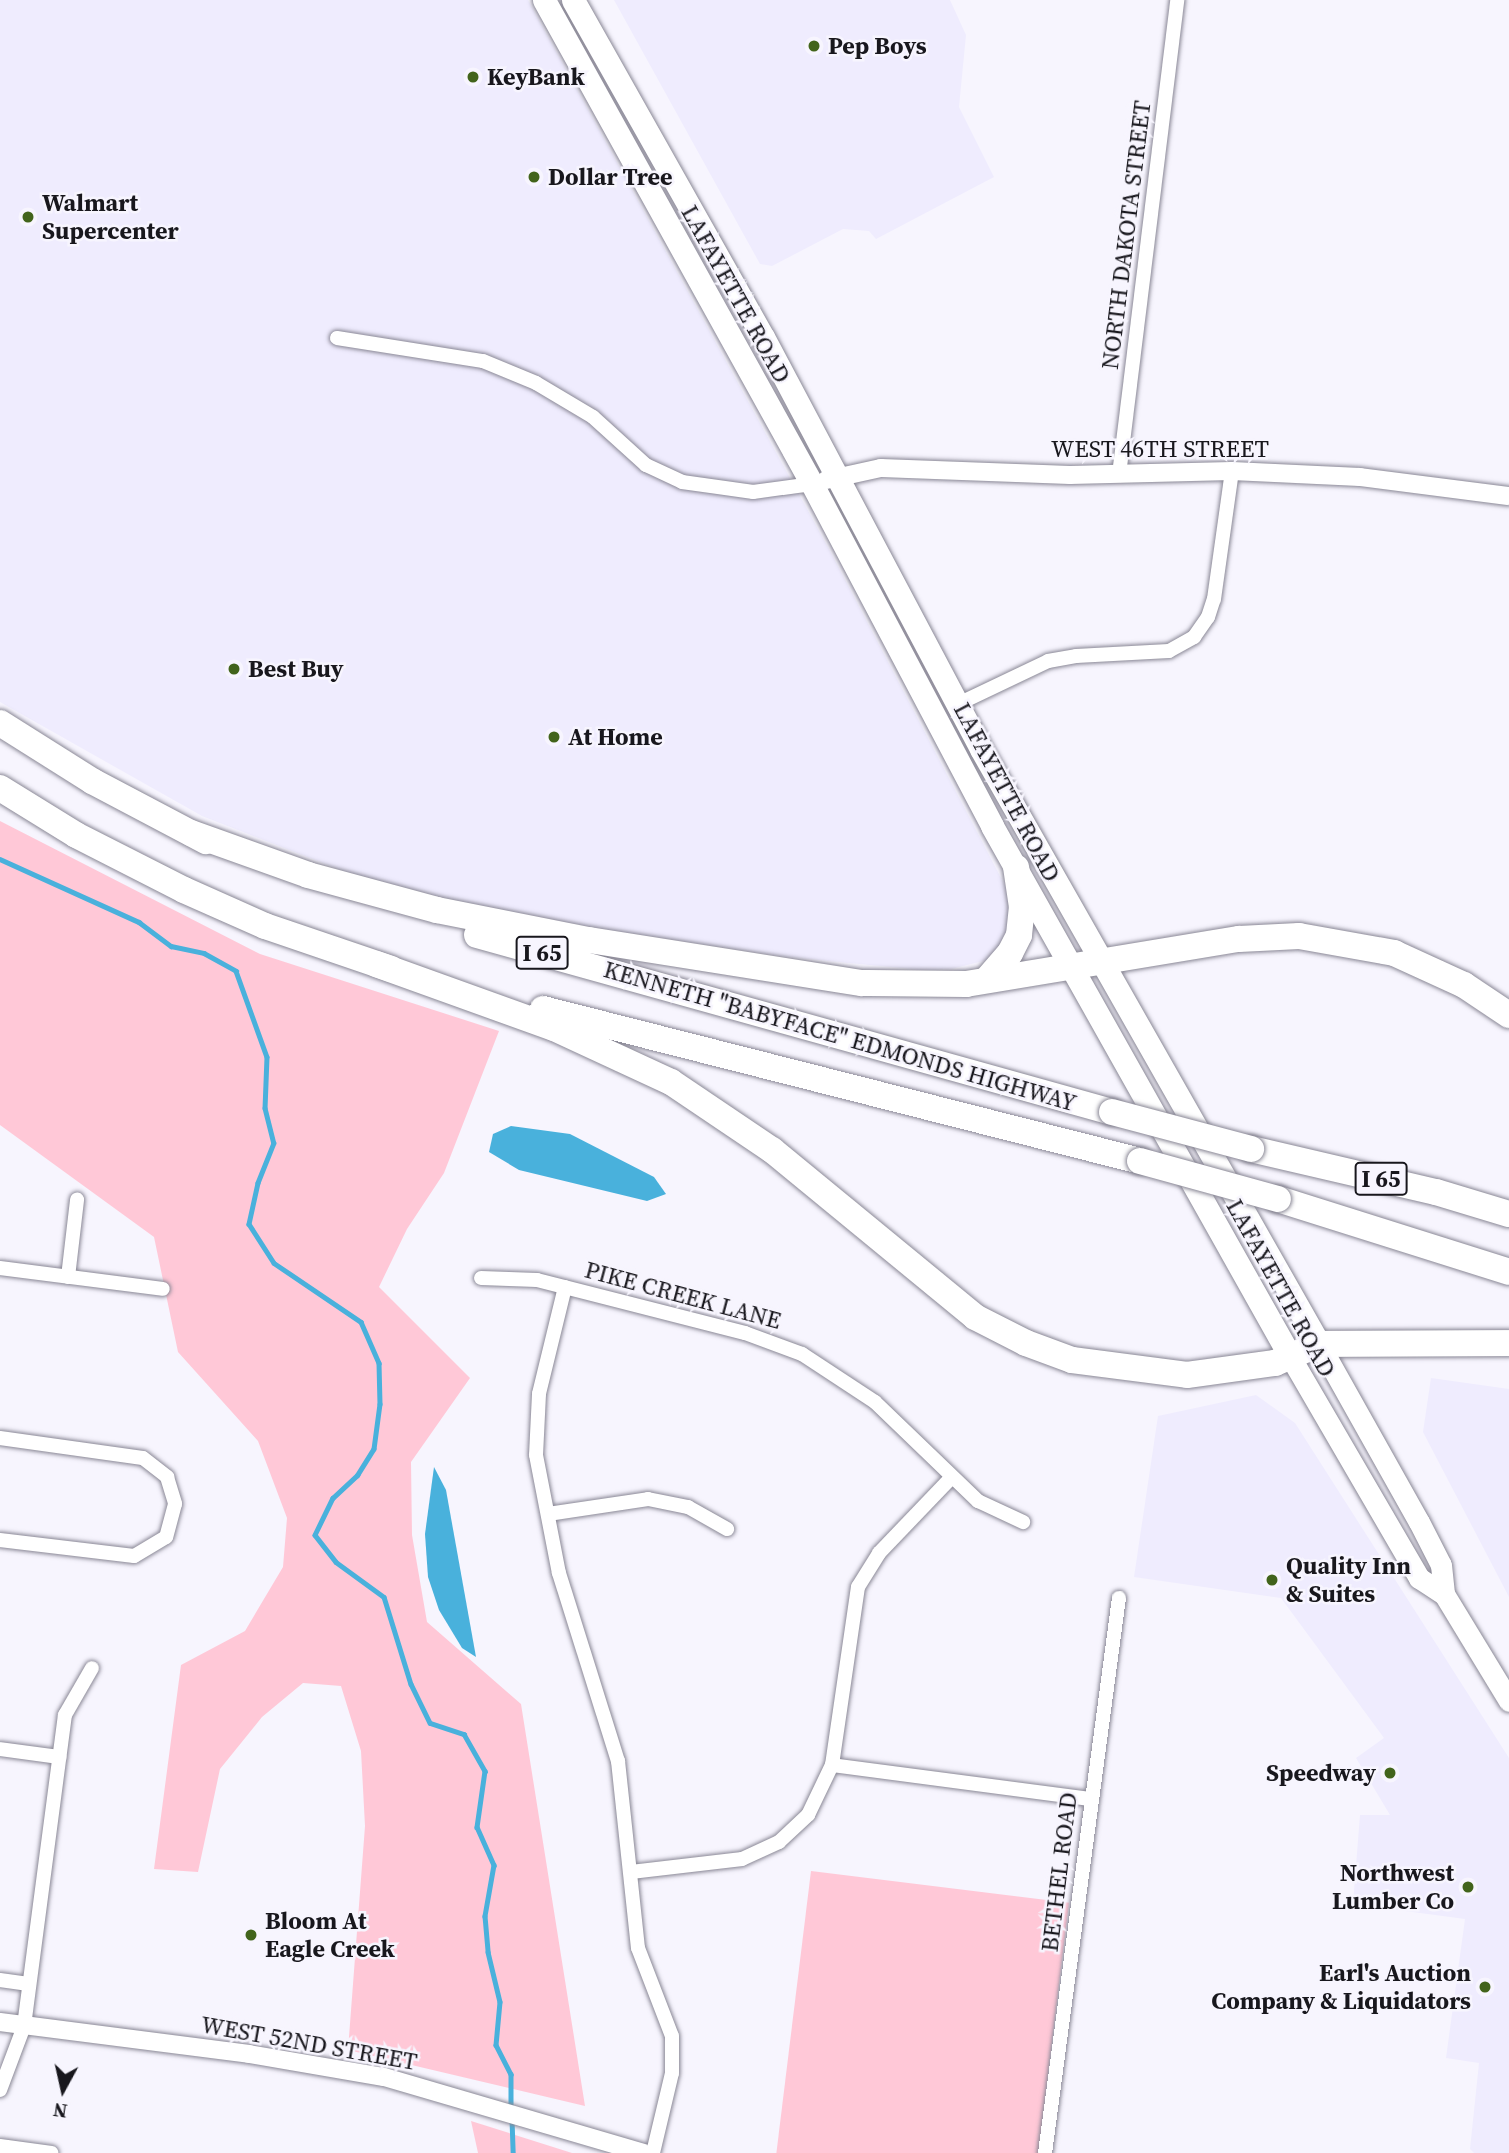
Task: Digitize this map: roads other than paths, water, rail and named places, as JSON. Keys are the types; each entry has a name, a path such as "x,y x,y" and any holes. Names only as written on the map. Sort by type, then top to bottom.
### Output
{"highway":[{"name":"KENNETH \"BABYFACE\" EDMONDS HIGHWAY","path":"0,723 93,781 191,833 273,870 374,906 1112,1112 1251,1149 1436,1192 1509,1214"},
{"name":"KENNETH \"BABYFACE\" EDMONDS HIGHWAY","path":"0,788 76,835 184,890 265,926 376,964 1140,1161 1278,1199 1509,1272"},
{"path":"191,833 323,879 514,927 862,983 940,986 989,977 1107,963 1258,936 1318,938 1412,960 1464,985 1509,1015"},
{"path":"989,977 1010,953 1021,926 1016,867"},
{"path":"376,964 554,1028 671,1082 772,1150 950,1299 1026,1343 1100,1366 1187,1375 1291,1358 1319,1343 1509,1343"}],"main road":[{"name":"LAFAYETTE ROAD","path":"544,0 812,484 1016,867 1291,1358 1419,1578 1444,1594"},
{"name":"LAFAYETTE ROAD","path":"573,0 837,476 958,705 1107,963 1319,1343 1435,1554 1444,1594 1509,1702"}],"street":[{"name":"NORTH DAKOTA STREET","path":"1119,475 1177,0"},
{"path":"337,338 483,361 536,383 593,417 646,466 682,482 753,492 812,484"},
{"name":"WEST 46TH STREET","path":"812,484 837,476 881,468 1119,475 1232,471 1360,477 1509,496"},
{"path":"958,705 1048,662 1076,656 1168,651 1194,637 1208,617 1214,598 1232,471"},
{"path":"68,1277 77,1200"},
{"path":"0,1268 163,1289"},
{"name":"PIKE CREEK LANE","path":"481,1278 526,1278 565,1287 732,1329 802,1354 868,1396 983,1504 1023,1522"},
{"path":"565,1287 536,1420 536,1455 566,1601 614,1744 638,1948 670,2025 673,2045 672,2073 653,2153"},
{"path":"0,1438 148,1460 169,1480 174,1513 163,1541 134,1556 0,1541"},
{"path":"631,1872 723,1863 770,1847 808,1815 832,1765 858,1587 878,1553 952,1477"},
{"path":"548,1514 648,1499 688,1507 727,1529"},
{"name":"BETHEL ROAD","path":"1045,2153 1119,1598"},
{"path":"0,2090 24,2026 59,1757 69,1702 92,1668"},
{"path":"0,1749 59,1757"},
{"path":"832,1765 1091,1799"},
{"path":"0,1980 29,1984"},
{"name":"WEST 52ND STREET","path":"0,2022 325,2065 644,2153"},
{"path":"0,2146 52,2153"}],"water":[{"path":"511,1126 570,1134 654,1177 666,1194 647,1201 519,1170 489,1152 493,1134"},
{"path":"434,1467 446,1490 476,1657 462,1648 439,1610 428,1577 425,1534"}],"waterway":[{"path":"0,859 139,922 171,946 204,953 236,971 267,1057 265,1108 274,1143 258,1183 249,1224 274,1263 361,1322 379,1363 380,1404 374,1449 358,1475 333,1498 315,1535 336,1562 384,1597 411,1684 430,1723 464,1734 485,1771 477,1827 494,1865 485,1916 488,1952 500,2002 496,2045 511,2074 511,2110"},
{"path":"512,2119 513,2153"}],"place":[{"name":"Pep Boys","path":"814,46"},
{"name":"KeyBank","path":"473,77"},
{"name":"Dollar Tree","path":"534,177"},
{"name":"Walmart Supercenter","path":"28,217"},
{"name":"Best Buy","path":"234,669"},
{"name":"At Home","path":"554,737"},
{"name":"Quality Inn & Suites","path":"1272,1580"},
{"name":"Speedway","path":"1390,1773"},
{"name":"Northwest Lumber Co","path":"1468,1887"},
{"name":"Bloom At Eagle Creek","path":"251,1935"},
{"name":"Earl's Auction Company & Liquidators","path":"1485,1987"}]}
